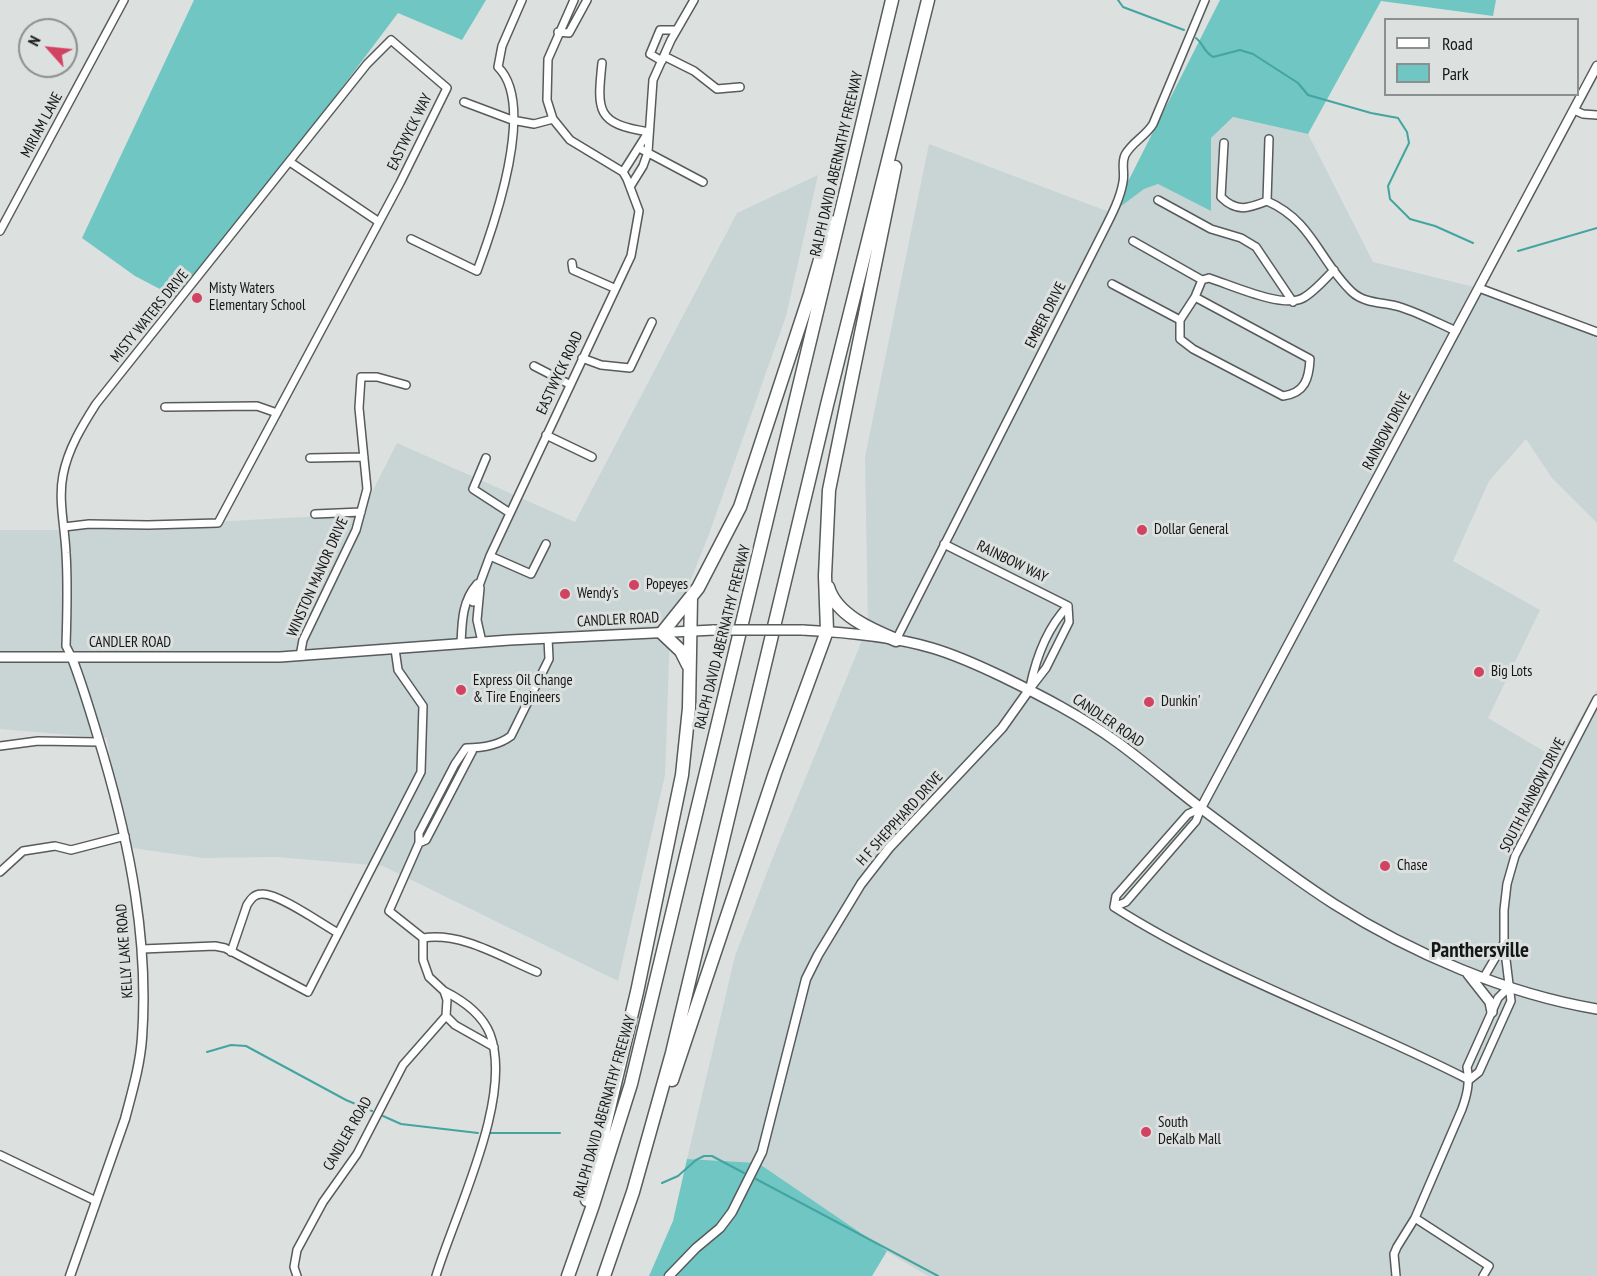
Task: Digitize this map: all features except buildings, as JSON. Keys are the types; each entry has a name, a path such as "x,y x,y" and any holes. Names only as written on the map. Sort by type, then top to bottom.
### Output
{"highway":[{"name":"RALPH DAVID ABERNATHY FREEWAY","path":"567,1276 593,1206 630,1084 892,0"},
{"path":"604,1276 676,1071 776,770 827,631 825,576 829,490 928,0"},
{"path":"633,1192 678,1030 827,405 928,0"},
{"path":"690,670 681,651 662,633 691,597 740,507 810,294 868,100"},
{"path":"825,576 836,604 872,630 896,640"},
{"path":"567,1276 637,992 665,858 686,741 691,597"}],"main road":[{"name":"CANDLER ROAD","path":"0,657 300,656 482,642 714,630 827,631 896,640 932,648 956,657 1029,690 1083,719 1333,903 1391,937 1466,972 1556,1001 1597,1009"},
{"path":"1466,972 1490,1002 1492,1012"}],"street":[{"name":"MIRIAM LANE","path":"0,231 124,0"},
{"path":"411,239 477,272 498,213 510,160 512,120 509,88 503,72 498,67 502,46 522,0"},
{"path":"574,0 548,59 548,100 553,119 570,140 623,172 649,132"},
{"path":"558,32 569,33 587,0"},
{"path":"630,187 643,166 648,152 653,80 676,30 694,0"},
{"name":"EMBER DRIVE","path":"896,640 1115,207 1123,183 1122,163 1126,153 1150,130 1205,0"},
{"path":"676,30 660,30 650,54 694,71 717,89 740,87"},
{"name":"MISTY WATERS DRIVE","path":"72,658 66,646 63,476 79,430 96,404 367,64 391,40"},
{"name":"EASTWYCK WAY","path":"64,527 89,524 218,523 400,183 447,87 391,40"},
{"path":"602,63 598,98 602,111 614,124 649,132"},
{"name":"RAINBOW DRIVE","path":"1201,808 1597,66"},
{"path":"464,102 512,120 534,124 553,119"},
{"path":"1574,110 1583,114 1597,115"},
{"path":"1267,201 1269,139"},
{"path":"1224,143 1221,197 1230,206 1249,208 1267,201 1282,207 1298,219 1353,293 1371,302 1409,310 1456,331"},
{"path":"639,148 703,182"},
{"path":"290,162 379,222"},
{"name":"EASTWYCK ROAD","path":"482,642 469,594 479,583 569,384 631,256 639,211 623,172"},
{"path":"1158,200 1211,229 1241,238 1256,247 1293,302"},
{"path":"1133,241 1202,280 1209,278 1266,297 1293,302 1305,297 1334,270"},
{"path":"572,263 573,270 614,288"},
{"path":"1195,297 1310,359 1310,372 1304,386 1294,395 1283,396 1193,349 1180,339 1180,320 1195,297 1202,280"},
{"path":"1112,284 1180,320"},
{"path":"1479,288 1597,332"},
{"path":"582,358 601,365 630,368 652,322"},
{"path":"534,366 569,384"},
{"name":"WINSTON MANOR DRIVE","path":"300,656 303,640 356,530 367,489 359,408 361,377 377,377 406,385"},
{"path":"165,407 257,406 277,413"},
{"path":"546,435 592,457"},
{"path":"310,458 364,457"},
{"path":"486,458 473,489 510,513"},
{"path":"315,514 361,512"},
{"path":"490,556 531,574 546,544"},
{"name":"RAINBOW WAY","path":"944,544 1068,606"},
{"name":"EASTWYCK ROAD","path":"461,644 472,604 480,597 479,583"},
{"path":"1029,690 1035,661 1057,617 1068,606"},
{"path":"1029,690 1046,668 1069,622 1068,606"},
{"path":"537,972 456,938 436,936 423,938 389,911 418,843 419,833 455,764 466,748 503,742 511,736 549,659 548,638"},
{"path":"142,950 215,946 231,952 308,993 421,772 423,706 398,670 395,648"},
{"name":"KELLY LAKE ROAD","path":"70,1276 125,1119 140,1058 144,976 140,926 121,815 84,688 72,658"},
{"name":"H F SHEPPHARD DRIVE","path":"669,1276 696,1248 720,1228 732,1212 762,1152 806,979 861,884 883,855 1002,728 1029,690"},
{"name":"SOUTH RAINBOW DRIVE","path":"1469,1080 1479,1072 1510,1001 1504,943 1506,895 1515,856 1597,699"},
{"path":"0,746 38,741 99,742"},
{"path":"1114,907 1126,902 1196,821 1201,808"},
{"path":"1114,907 1116,896 1188,814 1201,808"},
{"path":"0,872 23,850 55,846 71,850 125,837"},
{"path":"231,952 247,905 250,899 258,894 273,896 338,933"},
{"path":"1114,907 1160,935 1385,1038 1469,1080"},
{"path":"423,938 423,960 429,977 444,991 471,1007 489,1031 494,1047 493,1102 467,1196 436,1276"},
{"name":"SOUTH RAINBOW DRIVE","path":"1484,977 1504,943"},
{"path":"1396,1276 1394,1254 1415,1218 1462,1110 1469,1080 1467,1067 1498,998 1510,986"},
{"path":"444,991 447,1000 446,1016 455,1025 494,1047"},
{"name":"CANDLER ROAD","path":"297,1276 294,1267 297,1250 323,1202 357,1154 403,1065 446,1016"},
{"path":"0,1155 96,1201"},
{"path":"1415,1218 1489,1266 1483,1276"}],"shaded area":[{"path":"1233,117 1308,134 1373,262 1482,289 1597,332 1597,523 1552,478 1526,439 1489,481 1453,561 1540,610 1488,718 1557,759 1597,690 1597,1276 928,1276 886,1251 758,1163 687,1159 735,956 868,626 865,457 929,144 1112,213 1144,189 1158,184 1211,211 1211,138"},
{"path":"818,175 786,316 709,534 670,632 665,775 618,981 383,866 276,857 203,858 125,847 107,738 0,729 0,530 62,530 361,514 397,443 575,522 737,213"}],"green space":[{"path":"194,0 486,0 462,40 398,13 179,299 135,276 82,238"},
{"path":"1220,0 1496,0 1493,16 1381,1 1308,134 1233,117 1211,138 1211,211 1158,184 1144,189 1112,213"},
{"path":"687,1159 758,1163 887,1251 872,1276 649,1276 673,1221"}],"waterway":[{"path":"1118,0 1123,7 1184,30"},
{"path":"1196,38 1213,57 1240,50 1253,54 1298,83 1308,95 1371,113 1398,118 1407,132 1409,143 1388,186 1390,199 1410,219 1435,226 1473,243"},
{"path":"1518,251 1597,228"},
{"path":"207,1052 231,1045 246,1046 346,1100 372,1111"},
{"path":"383,1116 401,1124 478,1133"},
{"path":"490,1133 560,1133"},
{"path":"662,1183 678,1176 704,1156 712,1156 744,1173"},
{"path":"756,1179 938,1276"}],"place":[{"name":"Misty Waters Elementary School","path":"197,298"},
{"name":"Dollar General","path":"1142,530"},
{"name":"Popeyes","path":"634,585"},
{"name":"Wendy's","path":"565,594"},
{"name":"Big Lots","path":"1479,672"},
{"name":"Express Oil Change & Tire Engineers","path":"461,690"},
{"name":"Dunkin'","path":"1149,702"},
{"name":"Chase","path":"1385,866"},
{"name":"South DeKalb Mall","path":"1146,1132"}],"district":[{"name":"Panthersville","path":"1480,951"}]}
